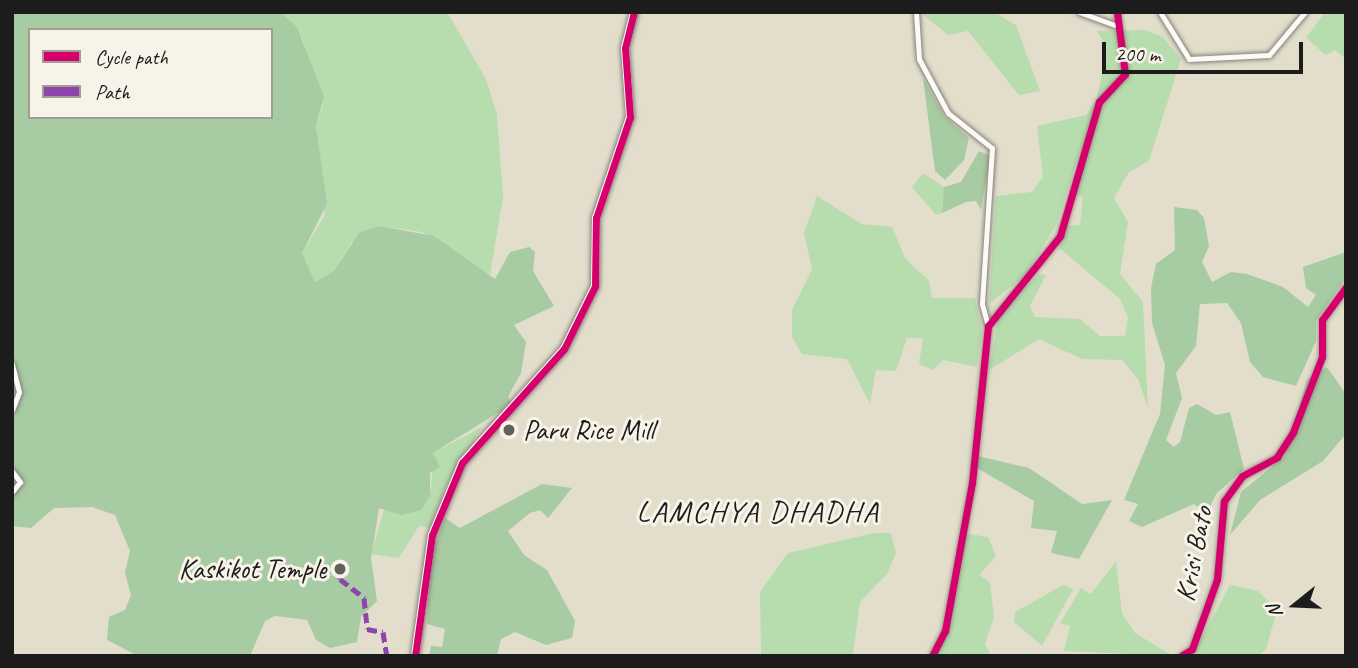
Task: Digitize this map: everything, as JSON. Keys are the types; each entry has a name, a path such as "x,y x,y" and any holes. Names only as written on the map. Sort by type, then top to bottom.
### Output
{"street":[{"path":"415,656 435,522 462,463 564,349 595,286 598,211 630,117 625,48 634,12"},
{"path":"916,12 919,59 947,113 992,148 982,304 988,326 972,483 944,631 932,656"},
{"path":"1079,12 1115,25"},
{"path":"988,326 1059,236 1099,102 1125,74 1115,25 1118,12"},
{"path":"1160,12 1189,59 1269,55 1305,12"},
{"name":"Krisi Bato","path":"1181,656 1192,649 1217,579 1224,501 1242,476 1277,457 1293,432 1322,357 1322,320 1346,287"},
{"path":"12,363 19,392 12,410"},
{"path":"12,471 20,482 12,492"}],"green space":[{"path":"12,12 280,12 297,27 324,96 316,127 327,204 302,253 315,282 334,271 359,233 379,226 434,236 495,279 510,252 529,247 535,252 533,271 554,306 514,325 526,342 521,373 508,397 512,404 433,453 440,467 430,473 430,496 421,510 401,515 379,508 371,558 377,601 361,617 357,642 330,648 316,640 307,620 275,616 265,621 250,656 138,656 107,640 109,617 125,610 131,595 125,573 130,551 115,515 92,507 54,508 31,528 12,526"},
{"path":"280,12 447,12 486,79 497,114 503,197 490,275 422,232 379,226 352,242 334,271 315,282 302,253 325,215 316,127 323,106 302,37"},
{"path":"920,12 994,12 1016,25 1040,91 1019,95 968,31 948,35"},
{"path":"1346,12 1346,59 1335,50 1326,55 1306,38 1324,13"},
{"path":"1145,30 1163,37 1181,59 1149,161 1129,172 1114,198 1128,222 1120,274 1143,302 1148,408 1138,379 1122,360 1082,359 1039,339 989,370 999,314 1039,274 1046,275 1030,306 1035,317 1080,319 1100,336 1125,336 1128,317 1120,299 1059,248 1066,226 1080,225 1083,197 1074,194 1081,148 1056,225 1026,275 989,304 996,196 1032,192 1043,177 1037,126 1086,115 1097,99 1107,48 1097,31"},
{"path":"923,78 944,116 969,138 964,160 945,180 935,171"},
{"path":"979,151 990,156 981,210 976,201 966,202 942,213 944,187 961,182"},
{"path":"923,173 944,187 942,213 936,215 912,187"},
{"path":"817,196 862,224 892,227 905,258 929,281 932,298 975,298 982,331 977,367 943,360 933,370 919,364 923,338 907,338 896,371 876,370 870,404 847,359 802,354 792,337 792,310 812,269 804,233"},
{"path":"1174,207 1197,210 1204,218 1209,246 1202,262 1212,282 1231,272 1247,274 1283,287 1308,307 1316,295 1306,288 1303,267 1346,252 1346,278 1316,321 1316,341 1296,386 1263,377 1250,362 1241,323 1227,303 1200,304 1196,346 1176,373 1182,398 1166,440 1174,447 1180,442 1189,408 1197,404 1216,415 1230,412 1244,469 1216,494 1207,514 1194,504 1142,527 1129,521 1138,504 1124,500 1160,414 1165,365 1152,323 1151,288 1156,264 1175,250"},
{"path":"1327,367 1346,394 1346,434 1323,461 1260,500 1230,535 1241,492 1285,456 1307,380"},
{"path":"482,427 446,485 430,528 419,526 399,558 371,554 384,510 431,490 433,453"},
{"path":"978,456 1029,468 1082,504 1112,500 1079,559 1051,553 1057,531 1031,528 1034,501 977,468"},
{"path":"542,484 572,488 548,518 540,510 530,513 508,531 524,555 547,570 575,621 572,638 546,645 515,632 501,639 497,656 429,656 431,646 442,647 445,629 427,624 430,559 445,518 460,528"},
{"path":"874,533 891,533 896,553 887,574 860,602 853,654 761,656 760,592 788,553"},
{"path":"963,533 988,537 996,556 979,575 990,582 994,617 985,644 991,656 936,656 949,626"},
{"path":"1116,561 1122,613 1135,633 1173,656 1064,651 1070,626 1060,624 1081,588 1091,594"},
{"path":"1063,585 1073,589 1042,646 1014,622 1015,612"},
{"path":"1230,585 1258,591 1277,610 1266,649 1258,656 1192,656"}],"marked path":[{"path":"340,570 340,579 364,598 367,629 383,632 387,656"}],"cycle path":[{"path":"415,656 432,535 462,463 564,349 595,286 596,218 630,117 625,48 634,12"},
{"path":"932,656 945,631 972,483 988,326 1060,236 1099,102 1125,74 1117,12"},
{"path":"1181,656 1192,649 1217,579 1224,501 1242,476 1277,457 1293,432 1322,357 1322,320 1346,287"}],"place":[{"name":"Paru Rice Mill","path":"509,430"},
{"name":"Kaskikot Temple","path":"340,569"}],"district":[{"name":"LAMCHYA DHADHA","path":"758,511"}]}
